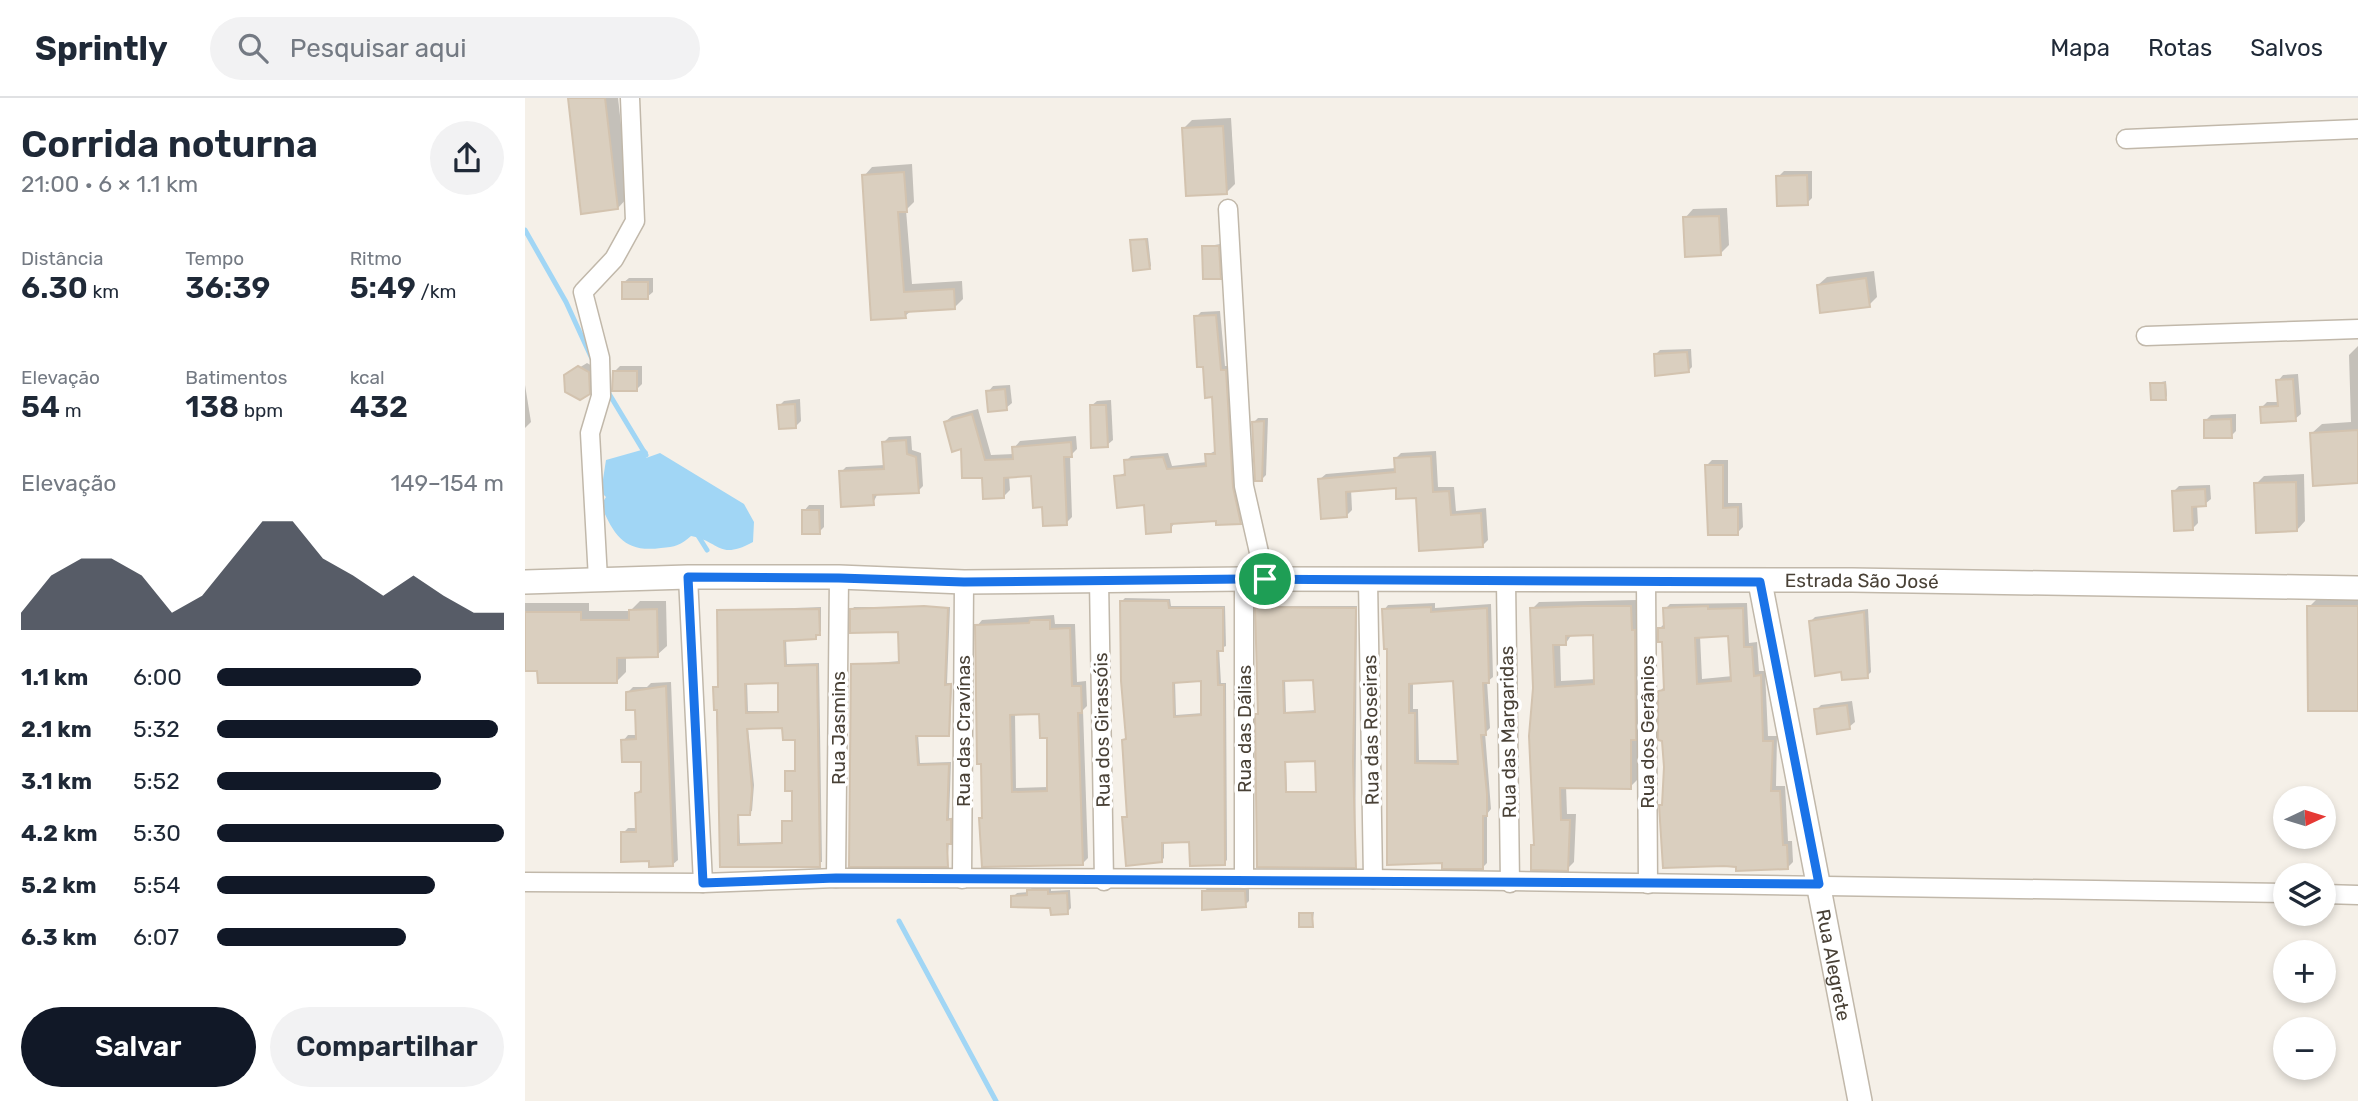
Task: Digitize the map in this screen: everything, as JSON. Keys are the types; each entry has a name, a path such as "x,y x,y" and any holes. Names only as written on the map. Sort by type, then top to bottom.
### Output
{"street":[{"path":"598,579 590,433 601,396 600,358 583,292 614,259 635,221 630,98"},
{"path":"2126,139 2358,129"},
{"name":"Rua das Dálias","path":"1228,209 1244,486 1254,579 1244,879"},
{"path":"2146,336 2358,329"},
{"path":"688,577 703,883"},
{"name":"Estrada São José","path":"525,582 688,577 964,582 1254,579 1760,582 1852,580 2358,588"},
{"name":"Rua Jasmins","path":"836,878 839,578"},
{"name":"Rua dos Girassóis","path":"1100,580 1104,881"},
{"name":"Rua das Roseiras","path":"1369,580 1373,879"},
{"name":"Rua das Margaridas","path":"1506,581 1510,883"},
{"name":"Rua dos Gerânios","path":"1646,581 1648,884"},
{"name":"Rua das Cravínas","path":"962,879 964,582"},
{"name":"Rua Alegrete","path":"1760,582 1860,1101"},
{"path":"525,881 703,883 836,878 1104,881 1373,879 2273,893"},
{"path":"2336,894 2358,895"}],"water":[{"path":"645,449 648,452 646,458 660,453 744,504 754,522 753,542 726,550 691,536 674,546 649,549 638,548 622,540 611,526 601,505 606,497 601,492 606,460"}],"building":[{"path":"568,98 605,98 618,209 581,214"},
{"path":"1223,126 1227,194 1186,196 1182,128"},
{"path":"904,172 907,212 898,212 904,292 954,289 955,309 905,312 906,318 871,320 862,175"},
{"path":"1807,175 1808,205 1777,206 1776,176"},
{"path":"1719,216 1721,255 1685,257 1683,217"},
{"path":"1146,239 1150,269 1133,271 1130,240"},
{"path":"1202,246 1219,246 1221,279 1203,279"},
{"path":"1866,278 1870,307 1820,313 1817,285"},
{"path":"622,282 648,282 648,299 622,299"},
{"path":"1216,315 1221,370 1226,370 1233,487 1241,524 1216,525 1216,521 1171,524 1171,532 1146,534 1144,505 1117,508 1114,476 1125,475 1124,460 1163,457 1167,469 1206,466 1205,454 1215,454 1212,397 1205,398 1203,367 1197,367 1194,316"},
{"path":"1687,352 1689,372 1655,376 1654,354"},
{"path":"578,366 589,372 590,394 580,400 565,392 564,375"},
{"path":"613,371 637,371 637,391 612,391"},
{"path":"2293,379 2296,421 2261,423 2260,407 2278,406 2276,380"},
{"path":"2150,383 2165,383 2166,400 2151,400"},
{"path":"1005,389 1007,410 988,412 986,391"},
{"path":"795,404 796,428 779,429 777,405"},
{"path":"1090,405 1106,405 1108,447 1091,448"},
{"path":"972,414 985,460 1013,459 1012,447 1071,442 1072,457 1064,457 1067,525 1043,526 1042,507 1033,508 1031,476 1004,478 1004,498 983,499 982,478 962,478 961,449 952,452 944,422"},
{"path":"2231,419 2232,438 2204,438 2204,420"},
{"path":"1264,421 1262,481 1255,481 1252,422"},
{"path":"2358,430 2358,483 2313,486 2310,433"},
{"path":"906,440 907,454 916,457 919,493 873,495 874,505 841,507 839,471 884,469 882,442"},
{"path":"1431,456 1433,492 1449,491 1451,515 1481,513 1483,547 1419,551 1416,498 1396,499 1396,488 1346,492 1347,517 1321,519 1318,479 1395,472 1394,458"},
{"path":"1705,465 1723,465 1723,508 1738,507 1738,535 1708,535"},
{"path":"2296,482 2297,531 2256,533 2254,483"},
{"path":"2205,489 2206,506 2192,507 2193,530 2174,531 2172,491"},
{"path":"802,510 819,510 820,534 802,534"},
{"path":"1120,601 1168,601 1169,608 1223,608 1223,651 1217,651 1218,685 1224,685 1225,865 1190,866 1189,842 1162,843 1162,862 1126,866 1122,817 1127,817 1122,740 1126,739 1121,681","holes":["1201,681 1201,715 1174,717 1173,683"]},
{"path":"924,606 948,608 945,685 951,684 949,736 916,736 918,765 949,764 947,820 951,819 951,844 947,844 948,867 849,867 851,664 899,663 898,632 850,633 850,609"},
{"path":"1631,606 1632,630 1635,630 1636,740 1631,740 1631,789 1560,788 1561,820 1570,820 1568,871 1531,870 1531,845 1534,845 1529,736 1533,688 1530,608","holes":["1593,635 1594,684 1555,687 1553,645 1566,645 1566,636"]},
{"path":"2307,606 2358,606 2358,711 2308,711"},
{"path":"1255,607 1356,608 1353,763 1356,868 1257,867 1255,714 1258,714","holes":["1313,680 1315,712 1284,713 1283,681","1315,761 1316,792 1286,792 1285,762"]},
{"path":"1431,607 1431,612 1487,608 1489,683 1483,683 1486,735 1481,735 1487,794 1487,816 1483,816 1483,869 1442,869 1442,863 1387,865 1387,649 1384,649 1382,609","holes":["1453,681 1458,764 1415,763 1415,713 1409,713 1409,684"]},
{"path":"1663,608 1743,608 1744,647 1752,647 1754,676 1761,675 1763,741 1773,741 1771,791 1780,791 1783,845 1787,845 1788,869 1736,871 1736,867 1724,866 1663,868 1659,805 1662,805 1664,767 1662,741 1658,740 1658,691 1664,690 1662,642 1658,642 1658,628 1664,628","holes":["1728,636 1731,681 1697,684 1695,638"]},
{"path":"657,609 658,657 617,658 617,683 538,683 537,671 525,671 525,612 581,612 581,620 629,620 629,610"},
{"path":"819,609 820,635 816,635 816,639 784,641 785,666 817,665 820,867 720,867 717,710 714,710 713,687 718,687 717,610","holes":["778,683 778,712 746,713 745,684","782,728 783,740 795,740 795,771 785,771 785,791 792,791 792,821 782,821 782,843 738,845 738,815 750,815 752,789 747,729"]},
{"path":"1864,612 1868,678 1842,680 1841,672 1815,676 1809,621"},
{"path":"1030,620 1050,620 1050,629 1070,628 1072,686 1081,686 1082,713 1078,713 1083,865 982,867 975,625 1029,623","holes":["1039,714 1040,738 1047,738 1047,791 1012,792 1010,715"]},
{"path":"666,686 673,866 649,867 649,861 621,862 621,832 636,832 635,793 641,792 641,762 622,762 621,740 636,739 635,710 626,710 626,692"},
{"path":"1847,705 1850,729 1817,734 1814,709"},
{"path":"1027,890 1048,890 1048,894 1067,893 1068,914 1051,915 1050,908 1011,907 1011,896 1027,895"},
{"path":"1202,891 1245,891 1246,907 1202,910"},
{"path":"1299,913 1312,913 1313,927 1299,927"}],"waterway":[{"path":"525,230 566,302 593,361"},
{"path":"608,392 646,455"},
{"path":"697,534 707,550"},
{"path":"899,921 996,1101"}],"route":[{"path":"688,577 964,582 1265,579 1760,582 1819,884 1510,883 1373,879 1104,881 836,878 703,883 688,577"}]}
